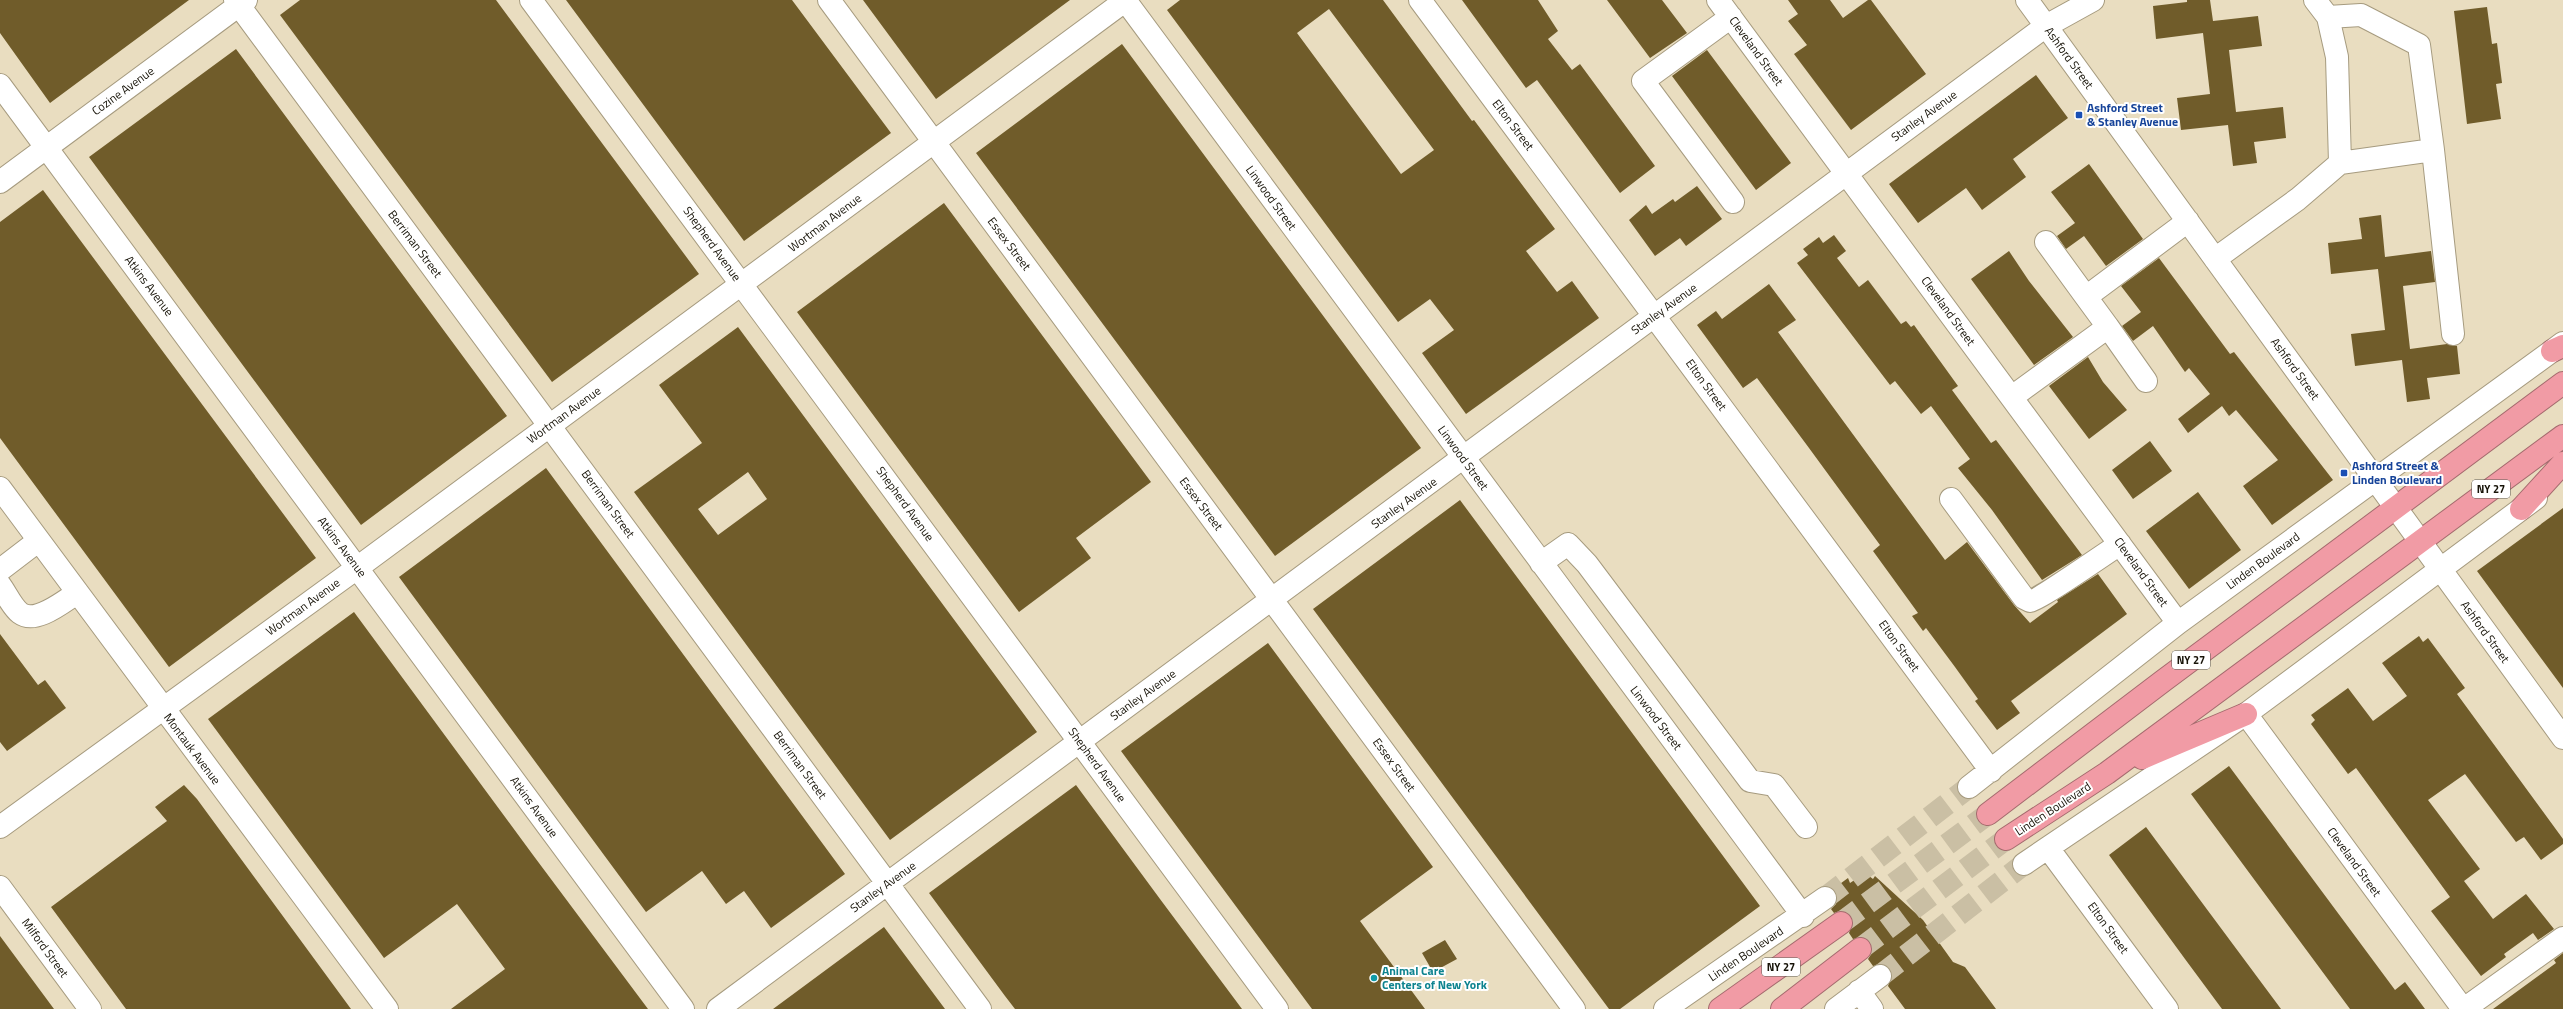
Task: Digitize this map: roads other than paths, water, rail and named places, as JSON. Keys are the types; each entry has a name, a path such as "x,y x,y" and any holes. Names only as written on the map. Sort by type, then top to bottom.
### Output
{"highway":[{"name":"NY 27","path":"1988,814 2395,507 2563,383"},
{"name":"Linden Boulevard","path":"2006,840 2107,773 2563,436"},
{"path":"2521,509 2563,462"},
{"path":"2107,773 2246,714"},
{"name":"NY 27","path":"1720,1009 1841,923"},
{"name":"NY 27","path":"1782,1009 1860,949"}],"street":[{"name":"Shepherd Avenue","path":"531,0 1277,1009"},
{"name":"Essex Street","path":"828,0 1574,1009"},
{"name":"Wortman Avenue","path":"0,827 358,568 549,425 1125,0"},
{"name":"Linwood Street","path":"1125,0 1803,916"},
{"name":"Elton Street","path":"1420,0 1991,771"},
{"name":"Ashford Street","path":"2027,0 2563,738"},
{"name":"Stanley Avenue","path":"718,1009 2046,26 2093,0"},
{"path":"2315,0 2328,18 2337,57 2340,163"},
{"name":"Cozine Avenue","path":"0,182 240,2"},
{"name":"Berriman Street","path":"240,2 549,425 980,1009"},
{"path":"1725,8 1643,81 1733,202"},
{"name":"Cleveland Street","path":"1725,8 2178,623"},
{"path":"2328,18 2361,15 2419,45 2433,150 2453,334"},
{"name":"Atkins Avenue","path":"0,85 684,1009"},
{"path":"2215,259 2298,199 2340,163 2433,150"},
{"path":"2086,297 2188,221"},
{"path":"2046,242 2146,381"},
{"path":"2012,397 2108,327"},
{"name":"Linden Boulevard","path":"1969,788 2178,623 2559,347"},
{"path":"2024,864 2246,714 2440,568 2563,478"},
{"path":"1950,499 2024,598 2030,601 2043,596 2080,568 2120,544"},
{"name":"Montauk Avenue","path":"4,501 38,541 387,1009"},
{"path":"0,570 38,541"},
{"path":"1541,563 1568,544 1587,564 1750,781 1774,784 1806,827"},
{"path":"0,584 20,613 31,616 42,614 77,593"},
{"name":"Cleveland Street","path":"2246,714 2464,1009"},
{"name":"Elton Street","path":"2048,848 2167,1009"},
{"name":"Milford Street","path":"0,887 90,1009"},
{"name":"Linden Boulevard","path":"1665,1009 1803,916 1825,898"},
{"path":"2464,1009 2563,938"},
{"path":"1836,1009 1880,976"},
{"path":"1859,991 1872,1009"}],"tunnel":[{"path":"1825,898 1969,787"},
{"path":"1841,923 1988,814"},
{"path":"1860,949 2006,839"},
{"path":"1880,976 2024,864"}],"place":[{"name":"Ashford Street & Stanley Avenue","path":"2079,115"},
{"name":"Ashford Street & Linden Boulevard","path":"2344,473"},
{"name":"Animal Care Centers of New York","path":"1374,978"}]}
